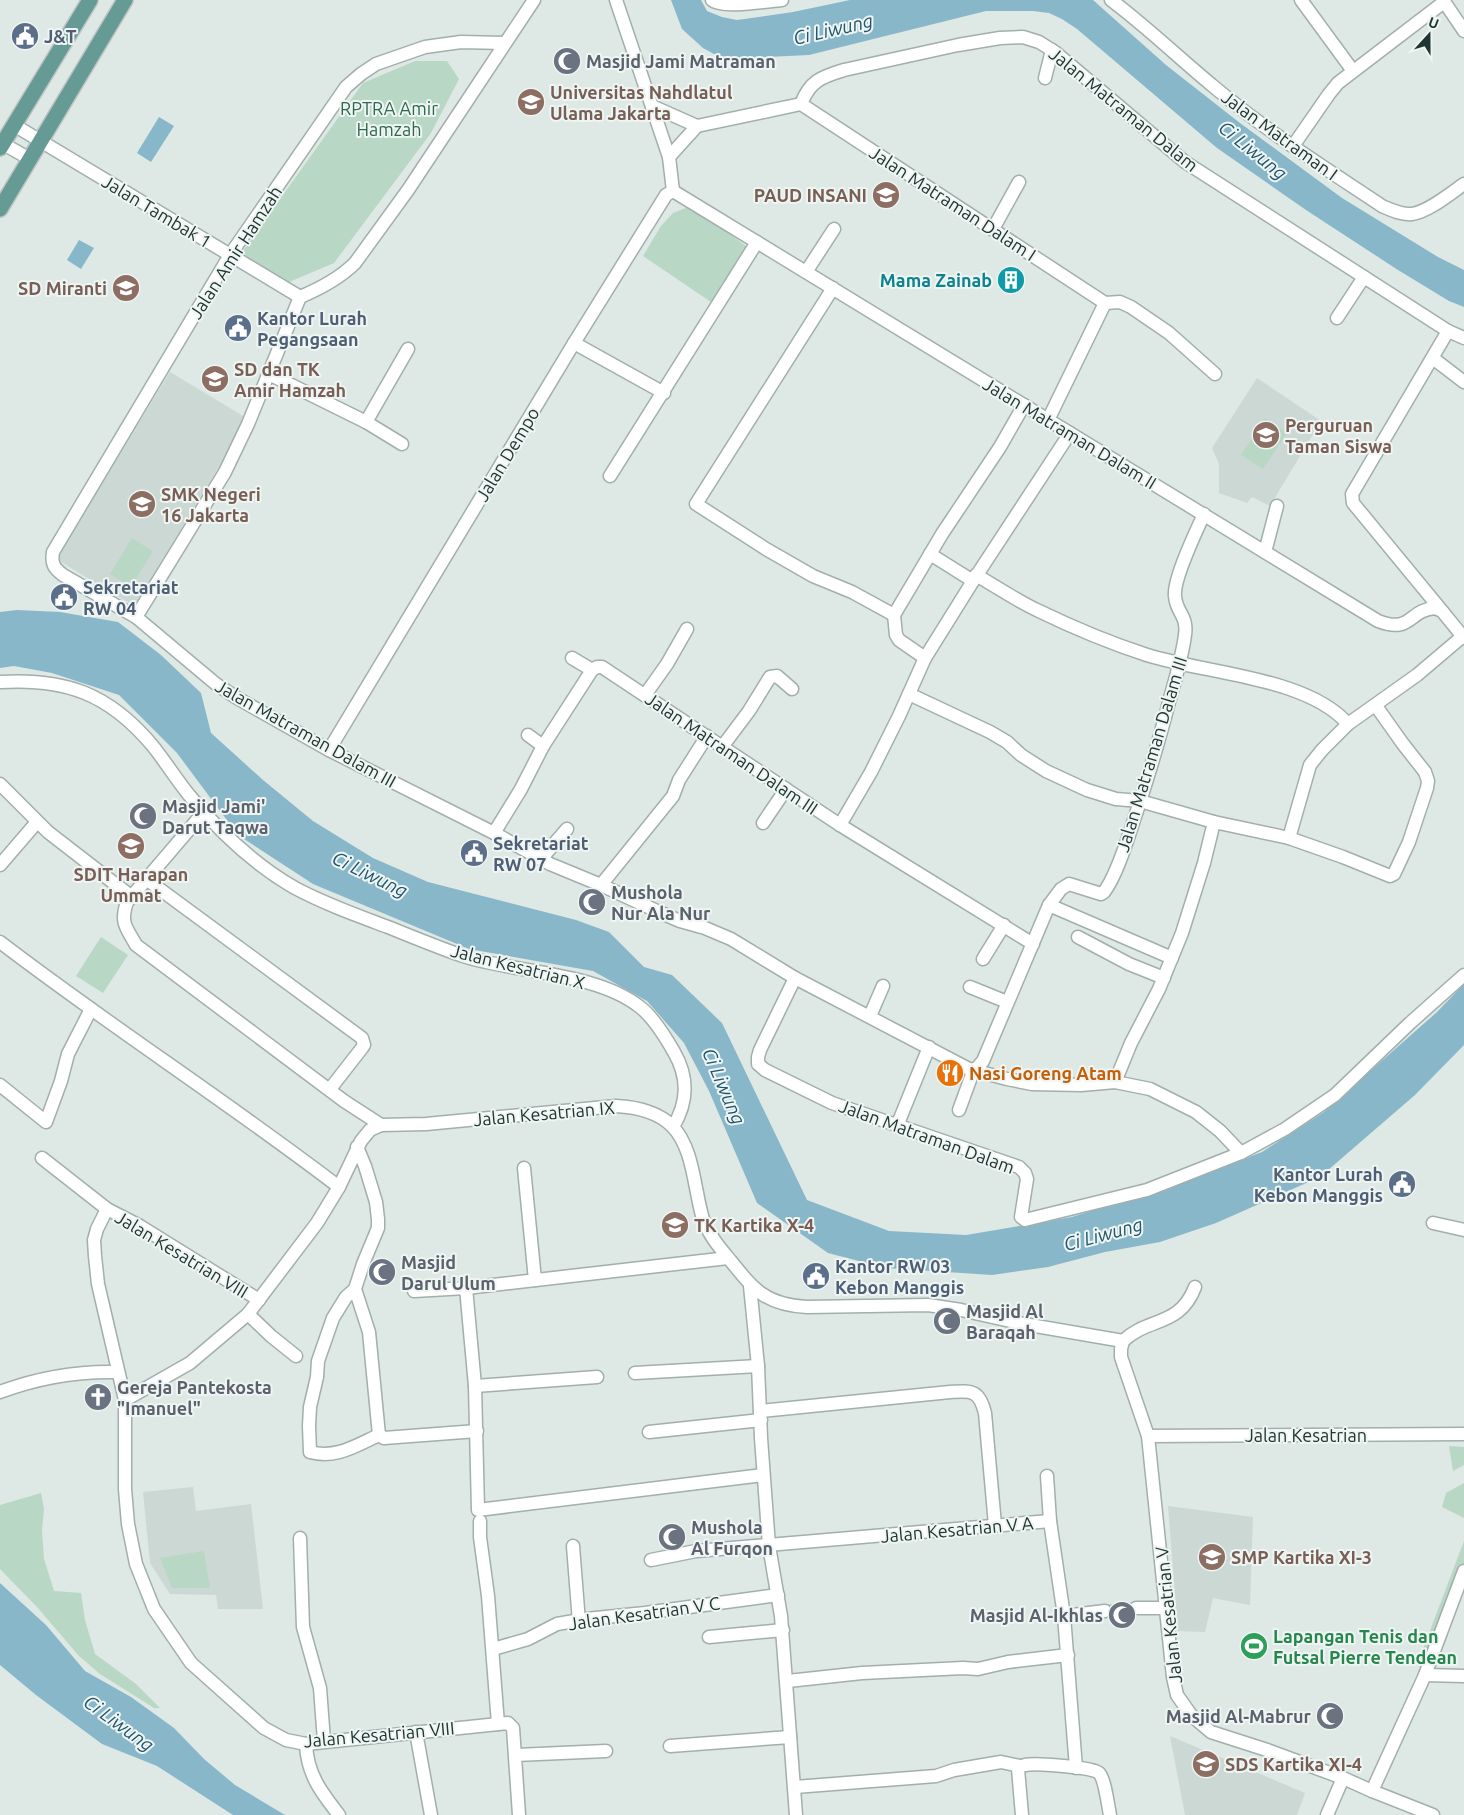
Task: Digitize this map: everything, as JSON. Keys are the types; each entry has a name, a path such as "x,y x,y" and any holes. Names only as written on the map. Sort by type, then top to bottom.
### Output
{"main road":[{"path":"1,145 90,0"},
{"path":"0,209 125,0"}],"street":[{"path":"136,617 225,472 248,424 300,297 312,292 346,271 355,263 408,190 534,0"},
{"path":"616,0 669,157 673,191"},
{"path":"712,0 718,4 728,4 782,0"},
{"name":"Jalan Matraman I","path":"1111,0 1214,87 1276,135 1382,206 1396,212 1413,214 1426,209 1464,184"},
{"path":"1301,0 1353,71"},
{"path":"1293,146 1338,83 1444,1 1464,31"},
{"name":"Jalan Matraman Dalam","path":"801,104 806,92 813,83 830,74 905,56 1000,38 1022,37 1039,42 1052,50 1186,162 1364,278 1448,331 1464,338"},
{"name":"Jalan Amir Hamzah","path":"54,568 53,552 230,255 346,87 376,64 425,47 461,42 504,43"},
{"path":"1045,78 1052,50"},
{"path":"652,106 697,126 801,104"},
{"name":"Jalan Matraman Dalam I","path":"801,104 1105,303"},
{"name":"Jalan Tambak 1","path":"14,125 300,297"},
{"path":"669,157 697,126"},
{"path":"1,145 30,159"},
{"path":"993,229 1019,182"},
{"name":"Jalan Matraman Dalam II","path":"673,191 1378,620 1390,625 1397,625 1406,622 1429,608 1442,611"},
{"name":"Jalan Dempo","path":"329,750 574,343 666,195 673,191"},
{"path":"806,272 834,229"},
{"path":"610,476 664,393 757,242"},
{"path":"1337,318 1364,278"},
{"path":"833,288 696,504 766,549 814,576 852,592 894,615"},
{"path":"1048,420 1105,303 1120,302 1131,307 1169,333 1215,374"},
{"path":"1289,838 1310,765 1322,750 1348,724 1376,706 1463,637 1353,503 1352,494 1434,359 1448,331"},
{"path":"574,343 664,393"},
{"path":"366,422 408,349"},
{"path":"1434,359 1464,382"},
{"path":"269,374 366,422 402,444"},
{"path":"925,658 899,640 896,635 894,615 1024,405"},
{"path":"840,825 871,772 925,658 974,578 1070,433"},
{"path":"1265,552 1277,506"},
{"name":"Jalan Matraman Dalam III","path":"975,1069 983,1061 1049,906 1061,889 1069,884 1101,894 1104,892 1125,846 1140,801 1179,665 1187,626 1175,600 1175,589 1185,558 1204,514"},
{"path":"930,554 1037,610 1072,626 1146,655 1179,665 1256,680 1298,691 1324,704 1342,717 1348,724"},
{"name":"Jalan Matraman Dalam III","path":"54,568 136,617 216,684 329,750 542,859 666,915 731,939 795,978 969,1068 1032,1084 1081,1085 1115,1082 1150,1089 1196,1112 1220,1130 1241,1153"},
{"path":"645,695 667,664 687,629"},
{"name":"Jalan Matraman Dalam III","path":"572,658 592,670 602,667 840,825 1033,944"},
{"path":"494,833 521,789 543,746 592,670"},
{"path":"722,747 749,712 770,677 777,676 792,689"},
{"name":"Jalan Kesatrian X","path":"0,682 25,680 55,683 80,691 105,704 124,717 151,745 187,793 204,812 246,852 293,887 325,903 464,956 595,985 620,995 640,1007 666,1039 678,1058 685,1076 683,1107 673,1127"},
{"path":"909,694 990,732 1007,742 1021,755 1046,771 1087,790 1116,800 1140,801 1214,822 1289,838 1390,876 1394,874 1409,842 1428,781 1425,772 1376,706"},
{"path":"528,735 543,746"},
{"path":"601,885 673,796 679,780 707,736"},
{"path":"0,784 37,822 132,897"},
{"path":"764,823 786,789"},
{"path":"204,812 128,902 123,914 125,927 136,945 357,1110 381,1125"},
{"path":"0,865 37,822"},
{"path":"1115,1082 1131,1043 1172,958 1204,863 1214,822"},
{"path":"542,859 567,829"},
{"path":"146,880 362,1038 364,1045 330,1089"},
{"path":"1049,906 1172,958"},
{"path":"983,959 1004,925"},
{"path":"1078,937 1129,964 1164,978"},
{"path":"0,942 91,1009 296,1153 339,1187"},
{"name":"Jalan Matraman Dalam","path":"795,978 760,1050 758,1064 766,1070 832,1103 1019,1167 1025,1173 1027,1179 1021,1217 1025,1220 1147,1190 1241,1153 1285,1129 1335,1095 1410,1023 1464,975"},
{"path":"870,1016 883,986"},
{"path":"970,987 1007,1002"},
{"path":"0,1084 46,1122 61,1081 68,1054 91,1009"},
{"path":"897,1126 929,1047"},
{"path":"959,1110 975,1069"},
{"name":"Jalan Kesatrian IX","path":"381,1125 426,1124 616,1106 645,1110 660,1117 673,1127 686,1146 707,1229 715,1243 750,1286 769,1299 792,1306 928,1306 961,1310 1041,1327 1123,1341"},
{"path":"126,1400 190,1363 248,1314 317,1223 339,1187 357,1148 370,1130 381,1125"},
{"path":"357,1148 365,1166 373,1193 378,1228 355,1289 346,1297 333,1318 318,1360 317,1377 310,1407 310,1452 332,1455 378,1435"},
{"path":"42,1158 107,1209"},
{"path":"524,1168 535,1280"},
{"name":"Jalan Kesatrian VIII","path":"259,1300 140,1226 107,1209 94,1240 98,1284 126,1400 128,1524 136,1564 154,1609 191,1663 264,1728 286,1740 306,1744 498,1724"},
{"path":"1433,1223 1464,1230"},
{"path":"414,1291 466,1288 728,1258"},
{"path":"750,1286 758,1366 763,1475 770,1546 783,1630 788,1680 796,1815"},
{"path":"1148,1436 1121,1357 1123,1341 1128,1336 1185,1307 1195,1287"},
{"path":"466,1288 475,1386 478,1510 763,1475"},
{"path":"355,1289 369,1332 378,1435"},
{"path":"248,1314 296,1356"},
{"path":"635,1373 758,1366"},
{"path":"0,1392 47,1378 118,1372"},
{"path":"475,1386 596,1377"},
{"path":"649,1432 950,1392 974,1393 980,1398 985,1413 996,1525"},
{"path":"378,1435 384,1438 477,1431"},
{"name":"Jalan Kesatrian","path":"1148,1436 1464,1434"},
{"name":"Jalan Kesatrian V","path":"1148,1436 1173,1677 1177,1695 1191,1715 1211,1732 1343,1778 1433,1815"},
{"path":"1047,1476 1050,1521"},
{"path":"480,1521 480,1537 493,1649 498,1724 508,1723 511,1725 516,1754 519,1815"},
{"name":"Jalan Kesatrian V A","path":"651,1560 696,1551 1050,1521 1064,1616 1076,1768"},
{"path":"300,1538 303,1627 320,1688 324,1741"},
{"path":"573,1546 579,1622"},
{"path":"1372,1791 1425,1675 1464,1571"},
{"name":"Jalan Kesatrian V C","path":"493,1649 528,1639 557,1624 778,1595"},
{"path":"1136,1608 1167,1608"},
{"path":"1064,1616 1105,1611"},
{"path":"709,1637 783,1630"},
{"path":"788,1680 862,1673 963,1668 978,1669 1008,1662 1068,1655"},
{"path":"1425,1675 1464,1676"},
{"path":"416,1732 431,1815"},
{"path":"670,1746 790,1737"},
{"path":"306,1744 309,1767 320,1792 339,1815"},
{"path":"516,1754 606,1751"},
{"path":"795,1787 936,1776 954,1770 1001,1762 1020,1766 1039,1764 1091,1770 1101,1774 1110,1815"},
{"path":"1020,1766 1018,1774 1022,1815"},
{"path":"1327,1815 1343,1778"}],"shaded area":[{"name":"SMK Negeri 16 Jakarta","path":"170,372 248,419 134,606 56,559"},
{"name":"Perguruan Taman Siswa","path":"1257,378 1321,421 1270,506 1252,497 1247,503 1219,493 1219,464 1212,448"},
{"path":"193,1487 196,1511 251,1504 263,1609 218,1609 216,1595 170,1594 150,1563 143,1492"},
{"name":"SMP Kartika XI-3","path":"1168,1506 1253,1517 1250,1605 1213,1598 1205,1632 1178,1631"},
{"name":"SDS Kartika XI-4","path":"1170,1736 1305,1793 1297,1815 1185,1815"}],"green space":[{"name":"RPTRA Amir Hamzah","path":"415,61 447,61 459,79 431,133 334,263 282,285 240,255 363,83"},
{"path":"688,207 695,208 747,247 714,304 643,256 661,226 673,213"},
{"path":"1265,418 1287,433 1263,469 1241,455"},
{"path":"132,538 153,551 131,587 110,574"},
{"path":"101,937 128,955 103,993 76,976"},
{"path":"1449,1446 1464,1447 1464,1465 1453,1471"},
{"path":"1464,1483 1464,1518 1442,1507 1446,1493"},
{"path":"41,1493 44,1509 42,1530 44,1559 54,1591 81,1593 85,1620 95,1654 136,1684 160,1708 154,1708 100,1674 79,1656 37,1607 0,1569 0,1505"},
{"path":"1464,1541 1464,1564 1427,1666 1418,1663 1420,1657"},
{"path":"204,1551 210,1588 172,1588 160,1558"}],"water":[{"name":"Ci Liwung","path":"671,0 701,0 707,11 737,20 793,12 850,0 1093,0 1166,65 1240,123 1342,198 1438,257 1464,270 1464,307 1449,301 1398,270 1306,210 1217,148 1077,29 1049,13 986,11 809,55 723,59 703,48 682,29"},
{"path":"159,117 174,126 151,162 137,153"},
{"path":"79,240 94,248 81,269 67,260"},
{"name":"Ci Liwung","path":"17,610 60,612 118,622 161,655 201,693 211,733 263,780 313,821 373,858 428,882 576,920 609,932 644,967 672,975 722,1023 807,1200 889,1231 966,1235 1072,1217 1197,1177 1262,1152 1324,1112 1437,1012 1464,984 1464,1045 1415,1095 1320,1177 1216,1223 1160,1242 1105,1252 1048,1267 992,1275 886,1268 828,1253 757,1203 709,1091 684,1043 647,1001 593,971 469,949 313,884 238,835 177,753 119,695 52,673 14,666 0,668 0,612"},
{"name":"Ci Liwung","path":"0,1583 46,1625 85,1671 131,1697 174,1728 204,1759 235,1785 285,1815 233,1815 157,1766 102,1744 36,1695 0,1665"}],"tunnel":[{"path":"1105,1611 1136,1608"}],"place":[{"name":"J&T","path":"25,36"},
{"name":"Masjid Jami Matraman","path":"567,61"},
{"name":"Universitas Nahdlatul Ulama Jakarta","path":"531,102"},
{"name":"PAUD INSANI","path":"886,195"},
{"name":"Mama Zainab","path":"1011,280"},
{"name":"SD Miranti","path":"126,288"},
{"name":"Kantor Lurah Pegangsaan","path":"238,328"},
{"name":"SD dan TK Amir Hamzah","path":"215,379"},
{"name":"Perguruan Taman Siswa","path":"1266,435"},
{"name":"SMK Negeri 16 Jakarta","path":"142,504"},
{"name":"Sekretariat RW 04","path":"64,597"},
{"name":"Masjid Jami' Darut Taqwa","path":"143,816"},
{"name":"SDIT Harapan Ummat","path":"131,846"},
{"name":"Sekretariat RW 07","path":"474,853"},
{"name":"Mushola Nur Ala Nur","path":"592,902"},
{"name":"Nasi Goreng Atam","path":"950,1073"},
{"name":"Kantor Lurah Kebon Manggis","path":"1402,1184"},
{"name":"TK Kartika X-4","path":"675,1225"},
{"name":"Masjid Darul Ulum","path":"382,1272"},
{"name":"Kantor RW 03 Kebon Manggis","path":"816,1276"},
{"name":"Masjid Al Baraqah","path":"947,1321"},
{"name":"Gereja Pantekosta \"Imanuel\"","path":"98,1397"},
{"name":"Mushola Al Furqon","path":"672,1537"},
{"name":"SMP Kartika XI-3","path":"1212,1557"},
{"name":"Masjid Al-Ikhlas","path":"1122,1615"},
{"name":"Lapangan Tenis dan Futsal Pierre Tendean","path":"1254,1646"},
{"name":"Masjid Al-Mabrur","path":"1330,1716"},
{"name":"SDS Kartika XI-4","path":"1206,1764"}]}
